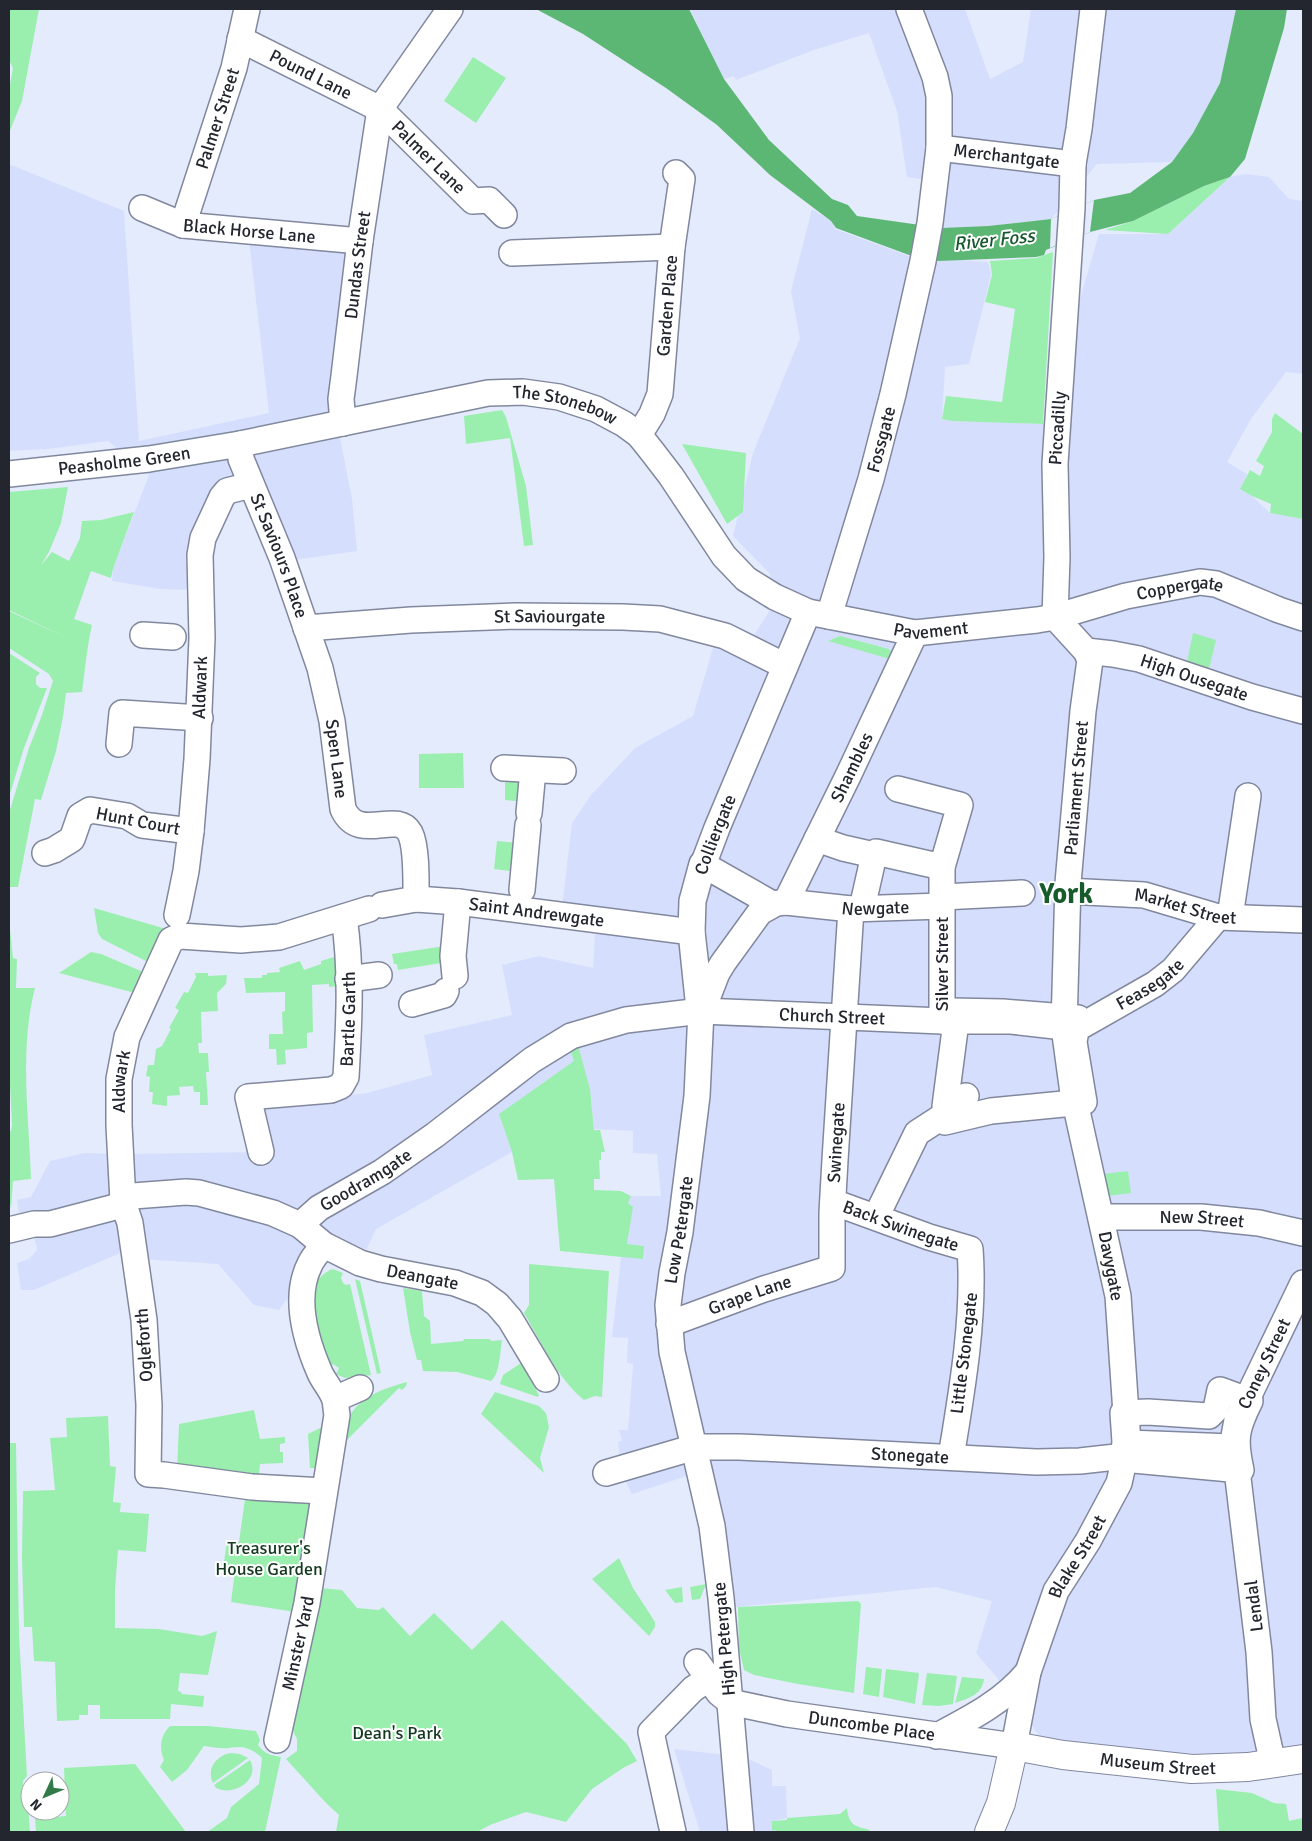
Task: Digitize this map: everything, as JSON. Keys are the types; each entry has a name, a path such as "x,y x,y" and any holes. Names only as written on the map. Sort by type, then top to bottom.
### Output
{"main road":[{"name":"Museum Street","path":"1014,1746 1063,1755 1192,1768 1248,1767 1303,1759"},
{"path":"989,1832 1001,1803 1014,1746"}],"street":[{"name":"Palmer Street","path":"184,224 234,68 246,9"},
{"path":"380,108 450,9"},
{"name":"Fossgate","path":"784,666 818,614 873,470 893,394 923,261 930,223 939,148 940,96 909,9"},
{"path":"1073,164 1093,9"},
{"name":"Pound Lane","path":"240,39 380,108"},
{"name":"Dundas Street","path":"343,423 341,399 360,241 380,108"},
{"name":"Palmer Lane","path":"380,108 473,201 489,200 504,215"},
{"name":"Merchantgate","path":"939,148 1073,164"},
{"name":"Piccadilly","path":"1055,617 1057,557 1055,464 1072,208 1073,164"},
{"name":"Garden Place","path":"639,435 652,414 660,394 672,247 682,179 676,174"},
{"name":"Black Horse Lane","path":"142,208 184,224 360,241"},
{"path":"512,253 672,247"},
{"name":"The Stonebow","path":"240,444 488,394 522,392 559,397 596,409 639,435 671,476 724,556 746,579 774,597 818,614"},
{"name":"Peasholme Green","path":"9,474 149,459 240,444"},
{"name":"St Saviours Place","path":"240,444 241,459 282,558 306,628"},
{"name":"Aldwark","path":"177,915 186,871 191,831 200,718 189,637 203,538 222,497 227,491 251,484"},
{"name":"Coppergate","path":"1055,617 1126,596 1200,582 1216,584 1303,618"},
{"name":"Pavement","path":"818,614 915,632 961,629 1055,617"},
{"name":"St Saviourgate","path":"306,628 411,620 516,616 660,619 724,636 784,666"},
{"path":"1055,617 1086,650"},
{"name":"Spen Lane","path":"306,628 320,668 332,721 343,809 347,817 360,826 397,824 406,828 410,834 414,854 416,899"},
{"name":"Shambles","path":"788,903 915,632"},
{"path":"143,635 189,637"},
{"name":"High Ousegate","path":"1086,650 1139,659 1252,697 1303,711"},
{"name":"Parliament Street","path":"1074,1098 1084,1102 1074,1042 1068,1023 1067,891 1083,712 1090,660 1086,650"},
{"name":"Colliergate","path":"701,1010 691,932 693,901 703,865 720,820 784,666"},
{"path":"119,744 122,713 200,718"},
{"path":"504,768 562,771"},
{"path":"521,900 533,770"},
{"name":"Silver Street","path":"898,789 960,806 942,867 942,902 957,1023"},
{"path":"1224,917 1248,796"},
{"name":"Hunt Court","path":"45,853 72,839 80,816 90,810 127,816 142,825 191,831"},
{"path":"817,839 874,855 876,852 942,867"},
{"name":"Swinegate","path":"832,1268 832,1214 844,1018 856,909 874,855"},
{"path":"703,865 756,894 788,903"},
{"name":"Market Street","path":"1067,891 1144,895 1224,917 1303,920"},
{"name":"Newgate","path":"788,903 856,909 1022,893"},
{"name":"Saint Andrewgate","path":"171,940 180,936 241,940 279,937 376,907 416,899 458,902 521,900 560,916 691,932"},
{"path":"412,1004 444,995 457,970 458,902"},
{"path":"697,979 721,963 758,910 788,903"},
{"path":"691,932 699,1009 701,1010 704,1009 717,973 723,963 760,912 771,906 788,903"},
{"name":"Bartle Garth","path":"261,1152 248,1097 331,1090 341,1086 346,1078 350,1012 347,939 344,917"},
{"name":"Feasegate","path":"1068,1023 1083,1025 1155,984 1173,970 1224,917"},
{"name":"Aldwark","path":"123,1202 119,1079 127,1037 147,989 171,940"},
{"path":"348,979 379,975"},
{"name":"Church Street","path":"701,1010 957,1023 1012,1021 1068,1023"},
{"name":"Goodramgate","path":"300,1225 319,1208 382,1172 435,1135 532,1060 571,1036 626,1020 701,1010"},
{"name":"Low Petergate","path":"695,1448 672,1352 668,1306 680,1232 697,1096 701,1010"},
{"path":"957,1023 962,1084 966,1096"},
{"path":"957,1023 945,1106 945,1122 990,1111 1074,1098"},
{"path":"966,1096 980,1099 1074,1098"},
{"path":"876,1217 917,1133 954,1110 966,1096"},
{"name":"Davygate","path":"1074,1098 1118,1296 1126,1413 1125,1454"},
{"path":"9,1230 34,1224 50,1224 72,1219 115,1207 133,1196 186,1192 199,1193 273,1212 287,1217 300,1225"},
{"name":"Ogleforth","path":"123,1202 130,1222 144,1320 149,1406 148,1474 252,1487 324,1491"},
{"name":"Back Swinegate","path":"833,1202 928,1237 970,1249"},
{"name":"New Street","path":"1101,1217 1201,1217 1259,1223 1303,1233"},
{"name":"Deangate","path":"300,1225 324,1245 370,1267 454,1283 482,1294 497,1304 510,1319 520,1352 546,1379"},
{"path":"324,1245 310,1264 303,1286 303,1320 313,1358 322,1378 335,1399 360,1388"},
{"name":"Little Stonegate","path":"950,1457 966,1354 972,1279 970,1249"},
{"name":"Grape Lane","path":"669,1324 764,1289 832,1268"},
{"name":"Coney Street","path":"1235,1458 1237,1420 1303,1283"},
{"path":"1126,1413 1148,1412 1211,1415 1216,1409 1220,1390 1247,1400"},
{"name":"Minster Yard","path":"277,1740 306,1603 337,1415 335,1399"},
{"name":"Stonegate","path":"606,1473 695,1448 765,1448 1037,1462 1080,1461 1125,1454 1235,1458"},
{"name":"High Petergate","path":"695,1448 713,1535 721,1598 741,1832"},
{"name":"Blake Street","path":"1014,1746 1028,1672 1056,1591 1106,1510 1119,1483 1125,1454"},
{"name":"Lendal","path":"1235,1458 1258,1643 1264,1719 1273,1764"},
{"path":"673,1832 651,1732 692,1689 702,1670 719,1693 730,1702"},
{"name":"Blake Street","path":"937,1736 990,1707 1009,1692 1028,1672"},
{"name":"Duncombe Place","path":"730,1702 787,1714 1014,1746"}],"shaded area":[{"path":"965,9 990,79 1023,62 1031,9 1236,10 1220,83 1193,133 1172,162 1097,164 1051,219 988,226 941,228 941,182 907,177 897,111 869,33 814,50 736,80 734,76 724,79 690,10"},
{"path":"9,164 124,211 139,441 269,413 248,231 355,236 335,412 352,499 357,551 287,561 264,496 225,499 194,590 160,589 112,581 113,569 149,475 108,441 48,449 9,451"},
{"path":"1246,174 1269,177 1289,199 1303,201 1303,374 1286,372 1251,419 1227,462 1247,474 1241,489 1252,496 1270,513 1303,519 1303,1747 1258,1755 1131,1753 1084,1749 1039,1736 1009,1692 976,1653 992,1601 935,1587 726,1608 699,1472 632,1494 622,1474 618,1442 622,1441 619,1430 628,1430 633,1364 627,1363 628,1338 612,1337 621,1258 632,1207 628,1203 631,1196 661,1196 657,1154 633,1153 633,1131 594,1129 590,1089 499,1114 512,1152 376,1229 364,1255 330,1240 279,1310 254,1305 218,1264 141,1259 125,1251 34,1290 21,1290 17,1263 29,1259 37,1250 30,1219 20,1220 17,1200 31,1197 50,1161 84,1153 256,1152 262,1103 299,1102 367,1093 432,1075 424,1035 512,1015 502,965 539,956 593,968 595,933 562,907 572,823 591,795 635,748 693,716 715,641 754,635 772,607 770,574 733,536 753,453 800,338 791,291 812,209 831,221 835,229 909,256 988,262 991,274 969,364 945,367 942,419 1043,424 1099,234 1168,234 1230,177"},
{"path":"674,1749 744,1757 772,1770 772,1786 786,1786 787,1818 772,1821 774,1832 700,1832"}],"green space":[{"path":"9,9 39,9 22,101 9,133 9,90 13,68 9,60"},
{"path":"473,57 506,78 476,123 444,101"},
{"path":"1230,177 1168,234 1105,230 1133,221 1204,186"},
{"path":"1053,252 1043,424 952,421 942,419 946,396 1002,402 1015,309 985,302 992,275 990,261 1036,258"},
{"path":"502,410 506,417 526,486 533,545 524,546 510,438 466,444 464,416"},
{"path":"1275,413 1303,434 1303,519 1270,513 1271,504 1240,489 1250,470 1260,476 1264,466 1256,461 1272,432 1272,419"},
{"path":"682,444 746,453 743,512 727,524"},
{"path":"68,487 61,523 49,552 41,565 52,552 69,561 80,538 82,521 101,520 134,512 111,578 91,571 74,619 92,625 82,692 66,693 56,751 41,800 35,799 18,887 9,887 9,813 29,748 53,681 49,674 9,648 9,611 65,637 9,610 9,492"},
{"path":"1193,633 1216,640 1209,669 1187,662"},
{"path":"840,636 889,649 893,653 893,660 828,641"},
{"path":"9,653 40,673 36,677 36,684 40,688 47,688 24,748 9,797"},
{"path":"463,753 464,788 419,788 419,754"},
{"path":"505,778 515,780 520,785 524,802 505,800"},
{"path":"497,841 520,843 518,872 494,869"},
{"path":"94,908 163,928 150,960 146,961 102,939 98,933"},
{"path":"9,919 13,958 17,959 16,988 35,988 30,1011 26,1059 31,1179 13,1181 11,1208 9,1198 9,1131 11,1131 12,1125 9,1065"},
{"path":"445,946 447,962 398,970 397,964 394,964 392,954"},
{"path":"91,952 101,954 141,971 143,975 135,993 59,973"},
{"path":"337,956 337,986 329,987 329,984 312,985 313,1032 307,1033 307,1048 285,1050 286,1064 277,1065 276,1049 269,1049 269,1034 283,1034 282,1012 285,1011 285,992 246,993 244,978 262,978 262,975 280,972 279,968 300,961 304,970 321,964 321,961"},
{"path":"195,973 208,973 208,976 227,975 226,984 217,993 218,1011 201,1012 202,1043 198,1043 199,1053 208,1053 209,1072 206,1072 208,1105 200,1105 200,1092 194,1092 193,1086 179,1087 180,1095 167,1096 167,1106 152,1104 153,1092 149,1092 150,1077 146,1076 148,1065 154,1065 156,1049 162,1046 171,1029 169,1028 179,1010 175,1008 184,992 188,993 196,977"},
{"path":"578,1045 590,1089 594,1130 600,1130 605,1152 601,1152 601,1160 599,1160 600,1179 594,1179 594,1190 621,1191 631,1196 628,1203 633,1207 627,1244 644,1246 643,1259 560,1251 554,1179 518,1180 512,1152 499,1114 574,1061 569,1047"},
{"path":"1128,1171 1131,1193 1107,1196 1103,1174"},
{"path":"529,1264 609,1271 602,1397 595,1396 584,1400 574,1391 558,1371 524,1313 529,1305"},
{"path":"333,1269 343,1273 341,1278 343,1283 346,1285 350,1284 371,1375 345,1378 336,1374 339,1368 333,1364 328,1368 316,1329 313,1299 315,1286 322,1276"},
{"path":"355,1279 360,1281 381,1373 377,1374"},
{"path":"403,1288 422,1291 424,1316 430,1321 431,1344 463,1341 464,1339 502,1340 498,1368 491,1381 457,1372 423,1371 421,1360 417,1360 410,1332"},
{"path":"521,1363 539,1395 538,1397 500,1384 503,1375"},
{"path":"407,1382 402,1390 399,1388 341,1446 346,1423 351,1414 364,1400 380,1391"},
{"path":"495,1392 539,1406 546,1413 549,1427 540,1458 544,1473 481,1414"},
{"path":"254,1410 260,1439 285,1437 285,1443 280,1444 280,1452 283,1452 283,1463 260,1464 258,1483 177,1470 179,1424"},
{"path":"108,1416 110,1466 116,1467 113,1502 121,1503 120,1512 149,1514 146,1552 118,1550 115,1628 159,1629 202,1636 217,1631 208,1675 180,1673 178,1691 182,1694 204,1696 203,1707 171,1704 170,1719 100,1719 100,1705 88,1705 88,1715 79,1715 79,1720 57,1721 55,1662 34,1661 32,1627 24,1627 23,1491 55,1490 50,1438 67,1437 66,1418"},
{"path":"328,1424 322,1468 310,1468 308,1434"},
{"path":"9,1443 16,1443 19,1635 27,1771 20,1771 20,1821 29,1821 30,1832 9,1832"},
{"name":"Treasurer's House Garden","path":"246,1492 313,1497 295,1612 231,1602 235,1571 223,1569 227,1541 239,1542"},
{"path":"619,1558 633,1588 655,1622 655,1627 649,1636 592,1579"},
{"path":"706,1584 700,1599 692,1600 690,1587"},
{"path":"682,1587 683,1602 675,1603 665,1590"},
{"name":"Dean's Park","path":"320,1588 342,1590 357,1608 379,1610 383,1607 410,1636 434,1613 472,1650 502,1620 627,1744 637,1761 592,1789 566,1822 526,1812 490,1825 477,1832 336,1832 339,1815 286,1759 297,1751 297,1739 290,1725"},
{"path":"858,1601 861,1604 854,1693 754,1675 744,1670 739,1648 738,1607"},
{"path":"866,1667 882,1669 879,1697 863,1694"},
{"path":"886,1669 919,1673 915,1704 883,1697"},
{"path":"927,1673 957,1676 953,1704 939,1706 922,1705"},
{"path":"962,1677 984,1679 983,1684 978,1692 955,1703"},
{"path":"170,1726 208,1726 256,1731 260,1740 258,1745 268,1754 281,1757 265,1832 207,1832 227,1818 231,1807 259,1784 262,1758 243,1747 223,1748 204,1746 187,1770 172,1782 160,1767 164,1760 161,1751 162,1738"},
{"path":"230,1753 240,1754 248,1758 213,1783 211,1773 214,1764 220,1757"},
{"path":"250,1760 252,1774 244,1785 230,1790 216,1788 214,1785"},
{"path":"135,1764 186,1832 36,1832 35,1821 70,1821 70,1771 64,1771 64,1768"},
{"path":"1216,1789 1252,1793 1274,1803 1286,1804 1289,1821 1303,1818 1303,1832 1219,1832"},
{"path":"847,1808 849,1818 853,1824 870,1830 867,1832 781,1832 772,1830 772,1821 840,1814"}],"water":[{"name":"River Foss","path":"536,9 689,9 724,79 769,140 832,199 848,205 857,216 941,228 988,226 1051,219 1094,200 1130,193 1172,162 1193,133 1220,83 1236,9 1287,9 1284,28 1245,159 1230,177 1204,186 1133,221 1090,232 1046,250 1044,255 1036,257 939,261 909,255 836,228 831,221 770,175 717,125 666,88 583,34"}],"pier":[{"path":"1094,200 1090,232 1050,248 1051,219"}],"district":[{"name":"York","path":"1066,894"}]}
